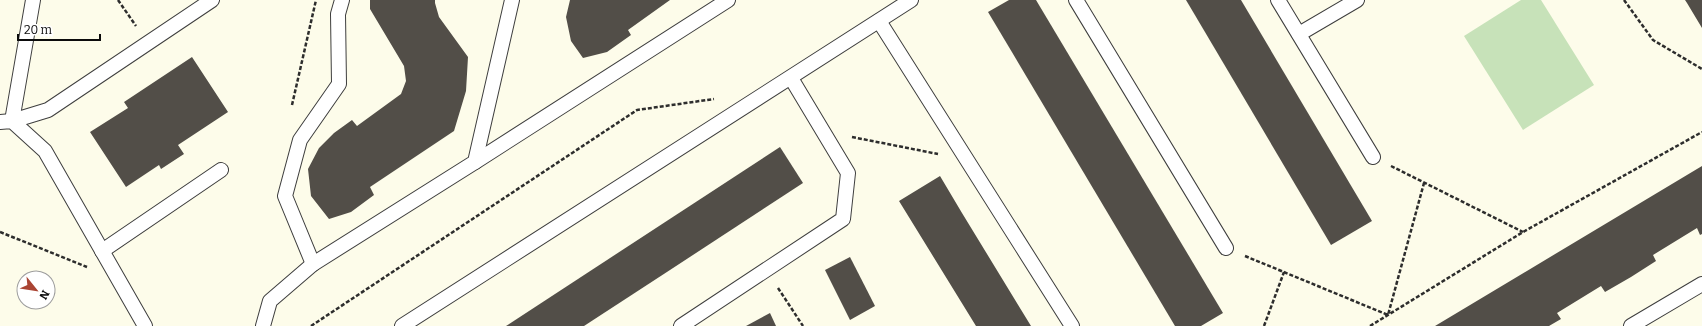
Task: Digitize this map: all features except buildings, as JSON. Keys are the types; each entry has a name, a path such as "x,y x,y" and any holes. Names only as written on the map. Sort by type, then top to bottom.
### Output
{"lane":[{"path":"6,121 32,0"},
{"path":"6,121 48,110 212,0"},
{"path":"312,264 286,196 300,140 339,84 338,14 342,0"},
{"path":"475,162 512,0"},
{"path":"263,326 270,301 312,264 475,162 728,0"},
{"path":"402,326 911,0"},
{"path":"1076,0 1226,248"},
{"path":"1278,0 1373,157"},
{"path":"1299,34 1357,0"},
{"path":"879,21 1072,326"},
{"path":"681,326 843,219 848,173 791,78"},
{"path":"6,121 45,151 145,326"},
{"path":"102,251 221,170"},
{"path":"1631,326 1702,284"}],"path":[{"path":"118,0 148,42"},
{"path":"292,105 316,0"},
{"path":"1624,0 1653,40 1702,69"},
{"path":"310,326 637,110 716,99"},
{"path":"824,132 967,160"},
{"path":"1370,326 1523,232 1702,132"},
{"path":"1373,157 1523,232"},
{"path":"1388,315 1424,182"},
{"path":"0,232 119,280"},
{"path":"1226,248 1388,315"},
{"path":"766,270 803,326"},
{"path":"1264,326 1284,272"}],"green space":[{"path":"1521,0 1541,0 1594,85 1523,130 1464,36"}]}
